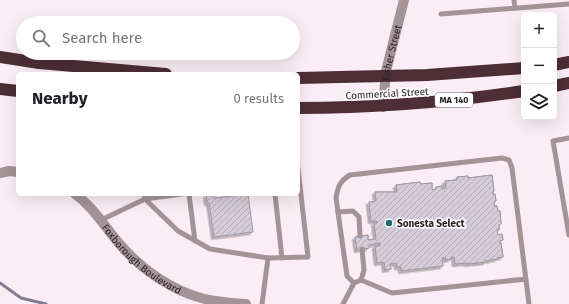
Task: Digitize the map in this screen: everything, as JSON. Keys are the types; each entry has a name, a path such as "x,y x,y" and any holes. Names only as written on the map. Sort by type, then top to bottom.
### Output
{"highway":[{"path":"0,57 16,60"},
{"path":"17,60 39,64 141,72"},
{"path":"557,64 569,62"},
{"name":"Commercial Street","path":"300,78 465,73 521,68"},
{"path":"557,85 569,83"},
{"path":"0,89 16,91"},
{"name":"Commercial Street","path":"300,108 383,107 521,91"}],"street":[{"name":"Fisher Street","path":"383,107 385,76 404,0"},
{"path":"0,173 9,171 16,172"},
{"name":"Foxborough Boulevard","path":"77,196 101,220 133,258 167,283 201,298 246,304"}],"lane":[{"path":"514,0 515,8"},
{"path":"441,14 566,2"},
{"path":"569,138 553,141 569,235"},
{"path":"354,283 347,276 336,198 338,186 343,180 350,176 502,158 509,160 512,168 529,304"},
{"path":"101,220 145,196 178,231 210,249 268,258 308,257 300,186"},
{"path":"189,196 195,241"},
{"path":"275,196 282,258"},
{"path":"338,212 354,211 358,217 360,236"},
{"path":"361,280 364,270 362,249"},
{"path":"262,304 268,258"},
{"path":"343,304 354,283 361,280 392,293 526,278"}],"building":[{"name":"Sonesta Select","path":"492,175 493,195 495,194 496,201 494,202 494,206 497,206 498,211 500,211 501,224 499,225 499,230 497,230 498,235 502,234 503,240 499,241 501,243 503,257 485,261 486,262 467,264 455,264 454,257 446,260 446,258 442,258 443,266 401,271 401,267 397,267 396,263 390,264 391,269 385,270 384,262 377,263 375,246 380,246 380,243 369,245 369,248 357,250 355,237 368,235 368,240 376,239 374,223 377,223 377,221 371,221 369,202 376,201 375,192 397,192 396,185 420,182 421,184 432,183 432,190 436,189 436,187 442,186 442,189 446,188 445,181 457,180 457,177 468,176 468,178","holes":["477,198 483,198 483,216 479,217 480,224 484,223 488,238 482,239 481,233 476,234 476,232 458,234 458,236 446,238 445,236 434,237 434,239 416,242 416,248 404,250 403,241 405,240 400,220 398,202 404,201 405,208 411,207 411,213 429,210 430,212 458,207 472,207 472,205 478,204"]},
{"name":"Sonesta Select","path":"492,175 493,195 495,194 496,201 494,202 494,206 497,206 498,211 500,211 501,224 499,225 499,230 497,230 498,235 502,234 503,240 499,241 501,243 503,257 485,261 486,262 467,264 455,264 454,257 446,260 446,258 442,258 443,266 401,271 401,267 397,267 396,263 390,264 391,269 385,270 384,262 377,263 375,246 380,246 380,243 369,245 369,248 357,250 355,237 368,235 368,240 376,239 374,223 377,223 377,221 371,221 369,202 376,201 375,192 397,192 396,185 420,182 421,184 432,183 432,190 436,189 436,187 442,186 442,189 446,188 445,181 457,180 457,177 468,176 468,178"},
{"path":"206,196 214,196 214,198 248,196 253,232 214,237 209,203 207,203"}],"waterway":[{"path":"0,283 21,298 46,304"}],"place":[{"name":"Sonesta Select","path":"389,223"}]}
